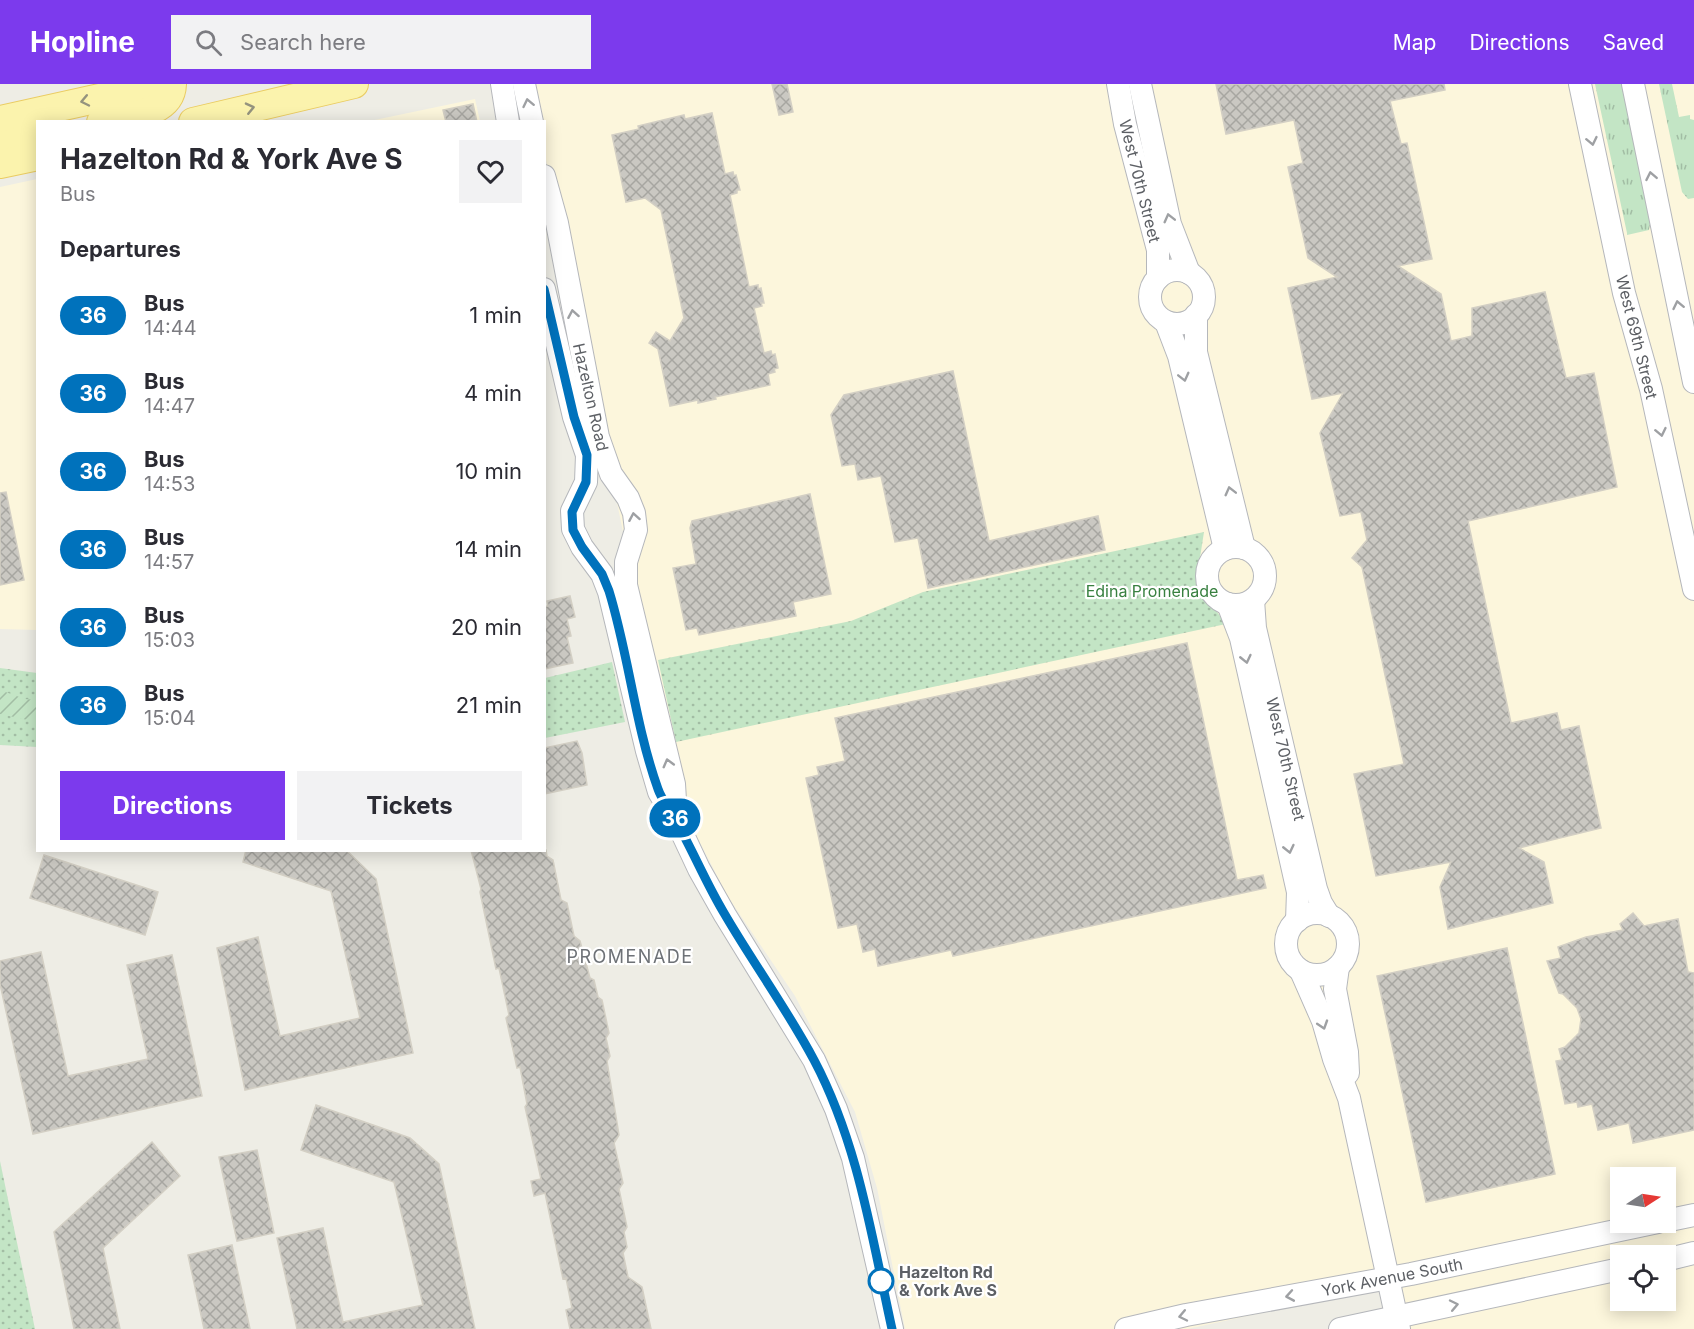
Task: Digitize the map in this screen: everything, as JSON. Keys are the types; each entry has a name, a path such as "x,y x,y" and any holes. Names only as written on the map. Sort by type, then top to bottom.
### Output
{"main road":[{"path":"0,120 163,84"},
{"path":"109,120 157,108 168,99 172,84"},
{"path":"201,120 354,84"},
{"path":"0,147 36,135"},
{"path":"0,164 36,156"},
{"path":"0,181 36,173"}],"street":[{"path":"502,84 508,120"},
{"path":"524,84 532,120"},
{"name":"West 70th Street","path":"1118,84 1125,124 1158,250 1158,278"},
{"name":"West 70th Street","path":"1140,84 1170,224 1189,273"},
{"name":"West 69th Street","path":"1580,84 1624,293 1651,389 1694,589"},
{"path":"1633,84 1694,382"},
{"name":"Hazelton Road","path":"546,183 557,223 598,437 605,461 621,491 628,498 634,513 636,530 626,562 626,585 636,618 674,784 676,820"},
{"path":"1166,322 1182,323 1196,315 1201,309 1203,292 1196,278 1189,273 1173,270 1158,278 1150,292 1150,301 1154,310 1166,322 1179,356 1235,548"},
{"name":"Hazelton Road","path":"546,298 574,417 587,455 586,482 572,512 573,530 577,540 602,574 609,591 646,751 659,792 725,915 814,1060 836,1109 856,1169 892,1329"},
{"path":"1196,315 1196,352 1235,548"},
{"path":"579,497 603,486 611,486 621,491"},
{"path":"587,553 596,557 610,558 631,546"},
{"path":"1235,548 1258,558 1264,570 1263,586 1252,600 1236,605 1228,604 1213,594 1207,577 1212,560 1235,548"},
{"name":"West 70th Street","path":"1252,600 1255,628 1316,889 1329,916"},
{"name":"West 70th Street","path":"1228,604 1241,638 1298,892 1297,921"},
{"path":"1349,1098 1347,1052 1335,988 1338,967 1347,952 1346,935 1336,921 1329,916 1309,915 1297,921 1290,930 1286,945 1290,959 1301,971 1323,1022 1349,1098 1398,1323"},
{"path":"1301,971 1310,975 1320,975 1338,967"},
{"path":"1676,1219 1694,1215"},
{"name":"York Avenue South","path":"1126,1329 1186,1315 1388,1278 1610,1232"},
{"path":"1676,1258 1694,1254"},
{"path":"1340,1329 1398,1323 1610,1271"}],"shaded area":[{"path":"530,84 1694,84 1694,1329 1408,1329 1397,1284 1187,1329 905,1329 877,1188 855,1112 795,996 728,897 695,833 674,778 546,160 546,120 538,120"},
{"path":"475,99 480,120 375,120"},
{"path":"36,179 36,630 0,629 0,187"}],"green space":[{"path":"1595,84 1626,84 1651,219 1649,230 1627,235"},
{"path":"1659,84 1672,84 1679,117 1690,115 1690,119 1694,120 1694,198 1688,199 1682,192"},
{"name":"Edina Promenade","path":"1204,532 1199,564 1205,596 1226,624 676,742 658,660 851,621 923,592"},
{"path":"612,662 625,722 546,738 546,678"},
{"path":"0,668 36,673 36,747 0,745"},
{"path":"0,690 25,699 36,700 36,722 0,714"},
{"path":"0,1161 35,1329 0,1329"}],"building":[{"path":"772,84 787,84 793,112 779,115"},
{"path":"1216,84 1444,84 1445,90 1390,101 1401,144 1407,143 1432,259 1398,266 1441,294 1451,341 1472,336 1472,308 1545,292 1566,378 1594,373 1617,487 1468,521 1511,723 1557,713 1561,730 1579,726 1601,828 1519,848 1544,862 1553,903 1448,929 1440,887 1451,862 1376,876 1354,774 1404,764 1362,567 1352,558 1367,540 1361,512 1340,516 1320,433 1343,393 1312,399 1288,288 1337,277 1308,258 1288,167 1303,163 1294,120 1226,134"},
{"path":"473,104 477,120 446,120 443,110"},
{"path":"712,113 725,174 733,172 734,176 736,175 740,190 730,195 749,287 758,285 758,289 761,288 764,303 754,308 764,353 771,351 772,355 775,354 778,368 774,369 775,372 768,374 770,385 698,403 698,400 670,406 658,349 649,343 656,332 670,341 684,318 661,210 645,198 626,202 612,135 684,115 685,119"},
{"path":"953,371 989,541 1098,516 1105,550 928,588 918,538 895,542 881,476 858,480 855,464 842,466 831,415 844,395"},
{"path":"6,492 24,580 0,585 0,493"},
{"path":"810,494 831,594 793,602 796,616 699,635 697,628 686,630 673,568 696,564 690,528 692,521"},
{"path":"570,596 575,617 567,619 571,636 567,637 573,663 546,669 546,606 548,606 547,601"},
{"path":"1187,643 1237,880 1263,875 1266,888 953,956 951,950 878,966 875,949 863,952 857,924 838,928 806,778 819,775 817,767 845,761 835,718"},
{"path":"577,741 582,753 587,785 546,794 546,748"},
{"path":"546,850 547,856 553,860 561,900 567,903 574,936 580,941 590,978 594,980 598,997 602,1000 609,1033 606,1038 610,1056 607,1061 619,1135 614,1143 623,1183 619,1189 627,1227 624,1232 627,1247 623,1253 628,1277 642,1287 651,1329 570,1329 566,1310 572,1308 566,1278 563,1279 545,1193 534,1196 531,1181 541,1179 525,1107 527,1104 520,1067 517,1068 506,1018 509,1015 499,968 496,969 472,852 546,852"},
{"path":"246,852 348,852 376,879 413,1053 245,1090 217,948 258,937 280,1036 360,1018 331,891 243,862"},
{"path":"44,855 158,892 145,935 30,898"},
{"path":"1633,913 1644,926 1678,919 1688,972 1694,973 1694,1130 1633,1143 1629,1123 1598,1130 1592,1104 1578,1107 1577,1102 1565,1104 1556,1061 1562,1060 1559,1049 1565,1047 1579,1033 1581,1019 1577,1008 1559,993 1547,961 1561,958 1558,947 1586,937 1623,930 1620,924"},
{"path":"1507,948 1555,1174 1426,1202 1377,976"},
{"path":"41,952 68,1076 148,1059 127,965 172,955 202,1096 33,1134 0,984 0,961"},
{"path":"316,1105 410,1138 439,1164 475,1329 297,1329 277,1238 323,1228 343,1322 423,1305 394,1182 301,1150"},
{"path":"152,1142 180,1176 103,1248 120,1329 74,1329 54,1232"},
{"path":"257,1150 274,1233 237,1241 219,1157"},
{"path":"232,1245 250,1329 204,1329 188,1255"}],"bus line":[{"name":"36","path":"546,297 574,417 587,455 586,482 572,512 573,530 577,540 602,574 609,591 646,751 659,792 725,915 814,1060 836,1109 853,1158 892,1329"}],"place":[{"name":"Hazelton Rd & York Ave S","path":"881,1281"}],"district":[{"name":"PROMENADE","path":"630,956"}]}
